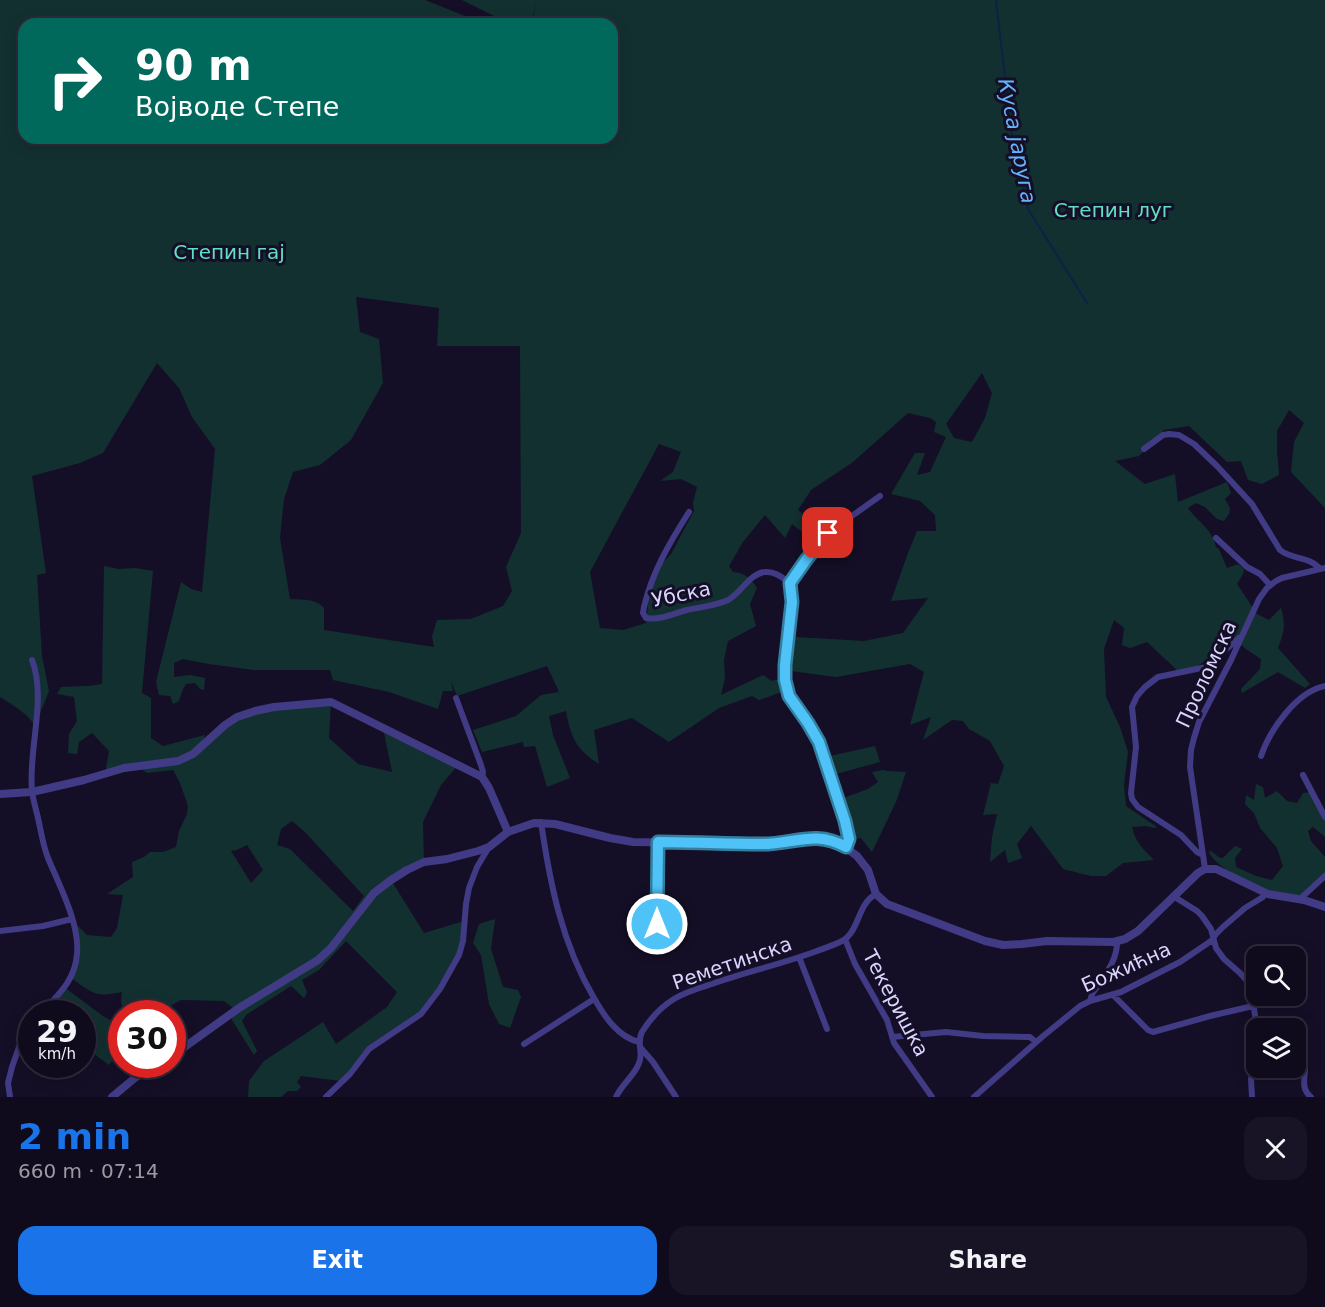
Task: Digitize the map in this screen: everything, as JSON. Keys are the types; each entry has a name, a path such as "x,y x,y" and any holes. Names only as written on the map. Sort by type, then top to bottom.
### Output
{"street":[{"path":"1144,449 1163,435 1169,434 1179,435 1194,444 1218,466 1252,504 1284,554 1313,562 1323,568"},
{"path":"846,847 849,839 845,821 819,742 785,687 785,665 792,602 790,583 828,533 880,496"},
{"name":"Убска","path":"689,512 657,566 644,607 645,618 666,617 728,600 762,572 775,573 790,583"},
{"path":"1216,538 1270,585 1282,578 1323,568"},
{"name":"Проломска","path":"1204,869 1191,780 1191,750 1198,722 1231,660 1259,599 1270,585"},
{"path":"1203,855 1197,852 1181,835 1138,807 1132,799 1136,747 1132,707 1142,690 1153,680 1165,675 1206,667 1241,637"},
{"path":"32,660 37,672 39,689 32,792 46,852 72,919 77,944 74,972 68,983 53,1000"},
{"path":"1261,756 1267,741 1295,704 1311,690 1325,686"},
{"path":"456,698 481,765 482,777 508,832"},
{"path":"0,794 32,792 124,768 185,759 230,721 247,714 274,707 331,702 482,777"},
{"path":"1303,775 1325,817"},
{"path":"541,822 550,877 564,933 574,960 602,1011 612,1024 639,1044 676,1097"},
{"path":"186,1046 238,1008 318,960 331,948 374,894 391,880 424,862 478,851 491,845 508,832 541,822 563,825 620,840 766,844 812,838 829,840 846,847 857,856 866,866 876,894 887,904 985,941 1003,945 1047,941 1125,939 1138,931 1198,873 1211,868 1265,893 1300,899 1325,907"},
{"path":"631,934 655,927 657,924 658,842"},
{"path":"326,1097 350,1074 369,1049 421,1014 440,989 459,955 469,888 477,867 491,845"},
{"path":"1300,899 1325,876"},
{"name":"Божићна","path":"974,1097 1080,1006 1113,995 1172,967 1207,944 1216,933 1263,897 1265,893"},
{"name":"Текеришка","path":"876,894 866,901 851,933 845,939 855,964 885,1014 896,1046 932,1097"},
{"path":"1173,897 1199,914 1209,926 1216,948 1246,980"},
{"path":"0,931 43,926 72,919"},
{"name":"Реметинска","path":"616,1097 640,1063 639,1044 643,1031 661,1009 678,997 732,977 799,957 845,939"},
{"path":"1090,1001 1113,959 1117,950 1117,941"},
{"path":"799,957 827,1029"},
{"path":"1113,995 1148,1030 1153,1032 1253,1006 1255,1018"},
{"path":"524,1044 594,999"},
{"path":"892,1037 946,1032 1030,1037 1036,1042"},
{"path":"10,1097 8,1083 18,1050"},
{"path":"112,1097 135,1078"},
{"path":"1251,1078 1252,1097"},
{"path":"1304,1078 1306,1092 1311,1097"}],"green space":[{"name":"Степин луг","path":"0,0 425,0 470,18 18,18 18,144 618,144 618,18 533,18 536,2 532,18 498,18 462,0 1325,0 1325,508 1291,472 1294,442 1304,423 1289,410 1277,431 1279,475 1262,484 1248,480 1241,461 1227,462 1189,426 1164,430 1139,456 1115,461 1145,484 1175,474 1178,502 1227,482 1231,493 1225,499 1230,508 1224,521 1217,519 1205,507 1196,503 1188,508 1212,536 1227,568 1238,564 1244,569 1237,584 1257,614 1269,620 1281,608 1284,628 1278,648 1310,684 1305,688 1278,672 1242,693 1241,689 1260,669 1261,659 1232,637 1202,663 1179,672 1147,642 1130,648 1122,645 1124,628 1114,620 1104,649 1106,697 1120,727 1128,752 1124,785 1126,806 1157,827 1132,827 1133,832 1143,849 1154,860 1123,863 1106,876 1091,876 1063,869 1031,826 1017,844 1022,858 1008,863 1005,850 990,862 997,814 983,815 991,783 998,784 1004,766 990,741 969,729 963,721 952,720 923,740 931,717 910,725 924,672 910,664 836,677 791,671 795,637 864,641 903,633 928,598 891,601 917,531 936,531 935,515 920,501 891,494 915,453 925,453 917,475 930,472 946,437 934,432 936,422 930,418 908,413 853,462 811,490 798,510 821,528 811,539 792,524 785,538 765,515 743,542 729,566 733,572 750,579 757,588 750,604 756,626 728,641 721,695 763,675 772,681 779,679 782,692 759,700 752,696 719,708 669,742 632,718 594,730 599,764 576,742 566,711 549,716 553,735 570,778 547,787 535,746 524,747 523,742 482,752 473,730 516,716 541,695 559,692 547,666 457,696 451,681 453,691 443,691 438,709 389,692 333,680 330,670 254,670 183,659 174,663 174,677 190,675 205,678 204,690 195,683 186,684 179,701 173,704 170,696 159,695 156,682 181,582 191,589 202,592 215,449 192,417 179,388 157,363 103,453 80,463 32,476 46,573 37,575 42,656 49,691 35,726 15,706 0,697","holes":["356,297 439,308 437,346 520,346 521,533 506,567 512,591 503,606 476,617 437,620 432,636 434,647 324,630 324,608 312,601 290,599 280,538 284,499 293,472 320,465 351,440 383,383 379,339 360,332","982,373 992,393 985,418 972,442 954,438 946,424","659,444 681,452 673,472 660,481 681,479 697,487 693,503 694,511 671,554 659,567 649,597 646,623 623,630 600,628 590,572"]},
{"path":"104,566 153,571 142,693 151,698 151,738 163,746 205,735 202,745 247,714 331,702 329,738 358,764 392,772 383,728 458,765 441,785 423,822 424,862 391,880 424,933 464,921 459,953 423,1015 366,1050 341,1081 301,1076 297,1082 301,1087 297,1091 288,1091 281,1097 248,1097 249,1081 264,1061 323,1022 336,1044 387,1007 397,992 346,941 319,970 302,980 307,992 304,998 291,986 246,1015 242,1021 257,1051 254,1055 232,1020 233,1008 224,1001 121,1000 122,992 94,993 71,978 74,972 77,925 87,935 111,937 117,928 123,895 107,894 133,877 132,862 150,852 163,852 176,847 188,806 173,770 147,773 137,766 105,774 109,751 92,733 79,742 77,754 68,753 69,734 77,721 74,697 57,694 61,687 102,684","holes":["292,821 364,896 353,911 290,849 277,845 281,829","247,845 263,870 251,883 231,851"]},
{"path":"875,746 880,762 836,774 830,756"},
{"path":"883,770 906,772 896,802 872,852 861,838 849,839 838,800 868,789 878,782 872,772"},
{"path":"1256,784 1263,787 1265,798 1277,791 1287,801 1297,803 1303,793 1312,792 1325,817 1325,837 1313,827 1308,831 1311,841 1325,857 1325,876 1301,896 1254,885 1226,869 1212,858 1209,852 1223,858 1235,846 1242,849 1235,858 1236,867 1272,880 1283,866 1277,848 1260,828 1254,813 1245,804 1246,795 1254,800"},
{"path":"495,919 491,949 503,987 518,990 521,997 510,1028 499,1024 489,1004 481,955 473,943 479,924"},
{"path":"64,987 81,1000 52,1000"},
{"path":"96,1011 108,1019 108,1064 96,1056"}],"waterway":[{"name":"Куса јаруга","path":"996,0 1011,130 1028,209 1087,303"}],"route":[{"path":"657,924 658,842 766,844 820,838 846,847 848,843 845,821 819,742 785,687 785,665 792,602 790,583 818,543 828,533"}],"park label":[{"name":"Степин гај","path":"229,252"}]}
